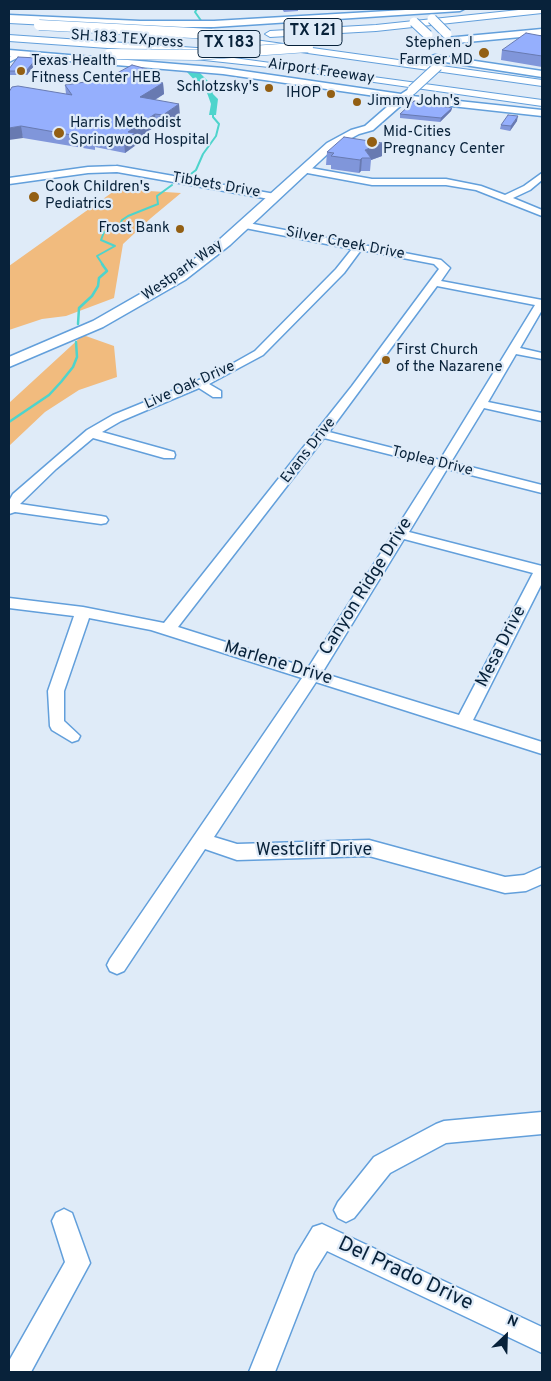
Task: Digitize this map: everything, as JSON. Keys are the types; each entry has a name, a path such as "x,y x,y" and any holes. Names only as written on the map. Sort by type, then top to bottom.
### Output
{"highway":[{"path":"9,25 124,37 247,39 348,34 542,11"},
{"name":"TX 121","path":"9,25 212,34 345,30 542,11"},
{"path":"39,25 173,29 249,26 336,17"},
{"path":"9,41 119,47 201,48 289,45 542,18"},
{"path":"9,25 171,31 542,85"},
{"name":"SH 183 TEXpress","path":"9,25 222,48 542,92"},
{"path":"380,39 483,25"},
{"name":"SH 183 TEXpress","path":"9,41 205,52 542,98"},
{"name":"Airport Freeway","path":"9,41 178,54 319,71 542,103"},
{"path":"9,53 204,55 342,43"},
{"path":"9,53 153,58 319,71"},
{"path":"519,111 542,113"}],"main road":[{"path":"9,25 188,24 336,17 409,10 460,9"},
{"path":"409,10 428,20 446,38 461,41 542,32"},
{"path":"409,10 414,22 433,37 473,40"},
{"path":"438,63 437,52 428,20 430,14 443,10"},
{"path":"410,92 438,63 448,49 446,38"},
{"path":"461,41 458,43 458,56 466,62"},
{"path":"9,53 123,61 223,71 391,95 410,92 428,101 519,111"},
{"path":"438,63 466,62 542,74"},
{"path":"438,63 478,64"},
{"name":"Westpark Way","path":"9,362 85,330 166,286 210,254 331,145 360,130 369,128 410,92 438,63"},
{"path":"410,92 428,101"},
{"name":"Westpark Way","path":"360,130 361,126 379,110 391,95"}],"street":[{"path":"9,60 21,54"},
{"name":"Tibbets Drive","path":"9,185 117,169 272,198"},
{"path":"304,170 372,182 446,182 478,188 542,213"},
{"name":"Tibbets Drive","path":"9,181 79,174"},
{"path":"504,199 527,188 542,176"},
{"name":"Silver Creek Drive","path":"243,225 437,262 445,268"},
{"name":"Live Oak Drive","path":"10,508 51,466 91,433 116,418 200,383 259,353 340,270 359,246"},
{"name":"Evans Drive","path":"168,629 322,434 445,268"},
{"path":"435,283 542,303"},
{"name":"Canyon Ridge Drive","path":"117,965 313,674 542,303"},
{"path":"513,350 542,356"},
{"path":"200,383 217,394"},
{"path":"481,404 542,417"},
{"path":"91,433 169,455"},
{"name":"Toplea Drive","path":"322,434 542,490"},
{"path":"10,508 101,520"},
{"path":"401,534 542,571"},
{"name":"Mesa Drive","path":"463,723 542,571"},
{"name":"Marlene Drive","path":"9,603 128,619 168,629 542,748"},
{"path":"72,736 58,726 56,721 56,691 83,612"},
{"name":"Westcliff Drive","path":"201,840 237,852 369,848 505,885 526,883 542,875"},
{"path":"346,1210 382,1165 444,1132 542,1123"},
{"path":"17,1372 78,1263 64,1221"},
{"name":"Del Prado Drive","path":"262,1372 305,1264 322,1236 542,1340"}],"shaded area":[{"path":"187,72 199,72 209,82 213,94 218,99 216,115 209,115 211,104 206,90 207,87 197,83"},
{"path":"117,189 181,193 123,244 114,298 66,316 42,319 9,330 9,266"},
{"path":"83,335 114,346 117,377 79,390 45,412 9,446 9,403"}],"building":[{"path":"526,33 542,36 542,56 502,50"},
{"path":"18,57 37,58 26,71 9,71"},
{"path":"132,65 147,69 132,78 163,83 140,97 179,104 163,115 155,114 128,132 135,133 124,141 92,135 94,139 21,126 9,128 9,92 12,87 18,86 72,95 65,85 85,82 93,78 104,80"},
{"path":"414,101 452,108 441,118 400,114"},
{"path":"508,115 518,116 511,126 501,125"},
{"path":"344,137 382,143 365,150 371,158 362,158 360,160 331,156 334,153 327,152"}],"waterway":[{"path":"197,9 195,12 202,22"},
{"path":"187,177 196,170 203,154 216,136 219,124 213,117 213,111"},
{"path":"103,265 97,256 115,246 101,240 104,232 119,227 122,220 128,216 158,204 157,196 172,185"},
{"path":"78,324 79,308 92,296 98,286 99,278 107,271 102,264"},
{"path":"9,422 49,395 61,382 73,367 77,357 76,342"}],"place":[{"name":"Stephen J Farmer MD","path":"484,53"},
{"name":"Texas Health Fitness Center HEB","path":"21,71"},
{"name":"Schlotzsky's","path":"269,88"},
{"name":"IHOP","path":"331,94"},
{"name":"Jimmy John's","path":"357,102"},
{"name":"Harris Methodist Springwood Hospital","path":"59,133"},
{"name":"Mid-Cities Pregnancy Center","path":"372,142"},
{"name":"Cook Children's Pediatrics","path":"34,197"},
{"name":"Frost Bank","path":"180,229"},
{"name":"First Church of the Nazarene","path":"386,360"}]}
